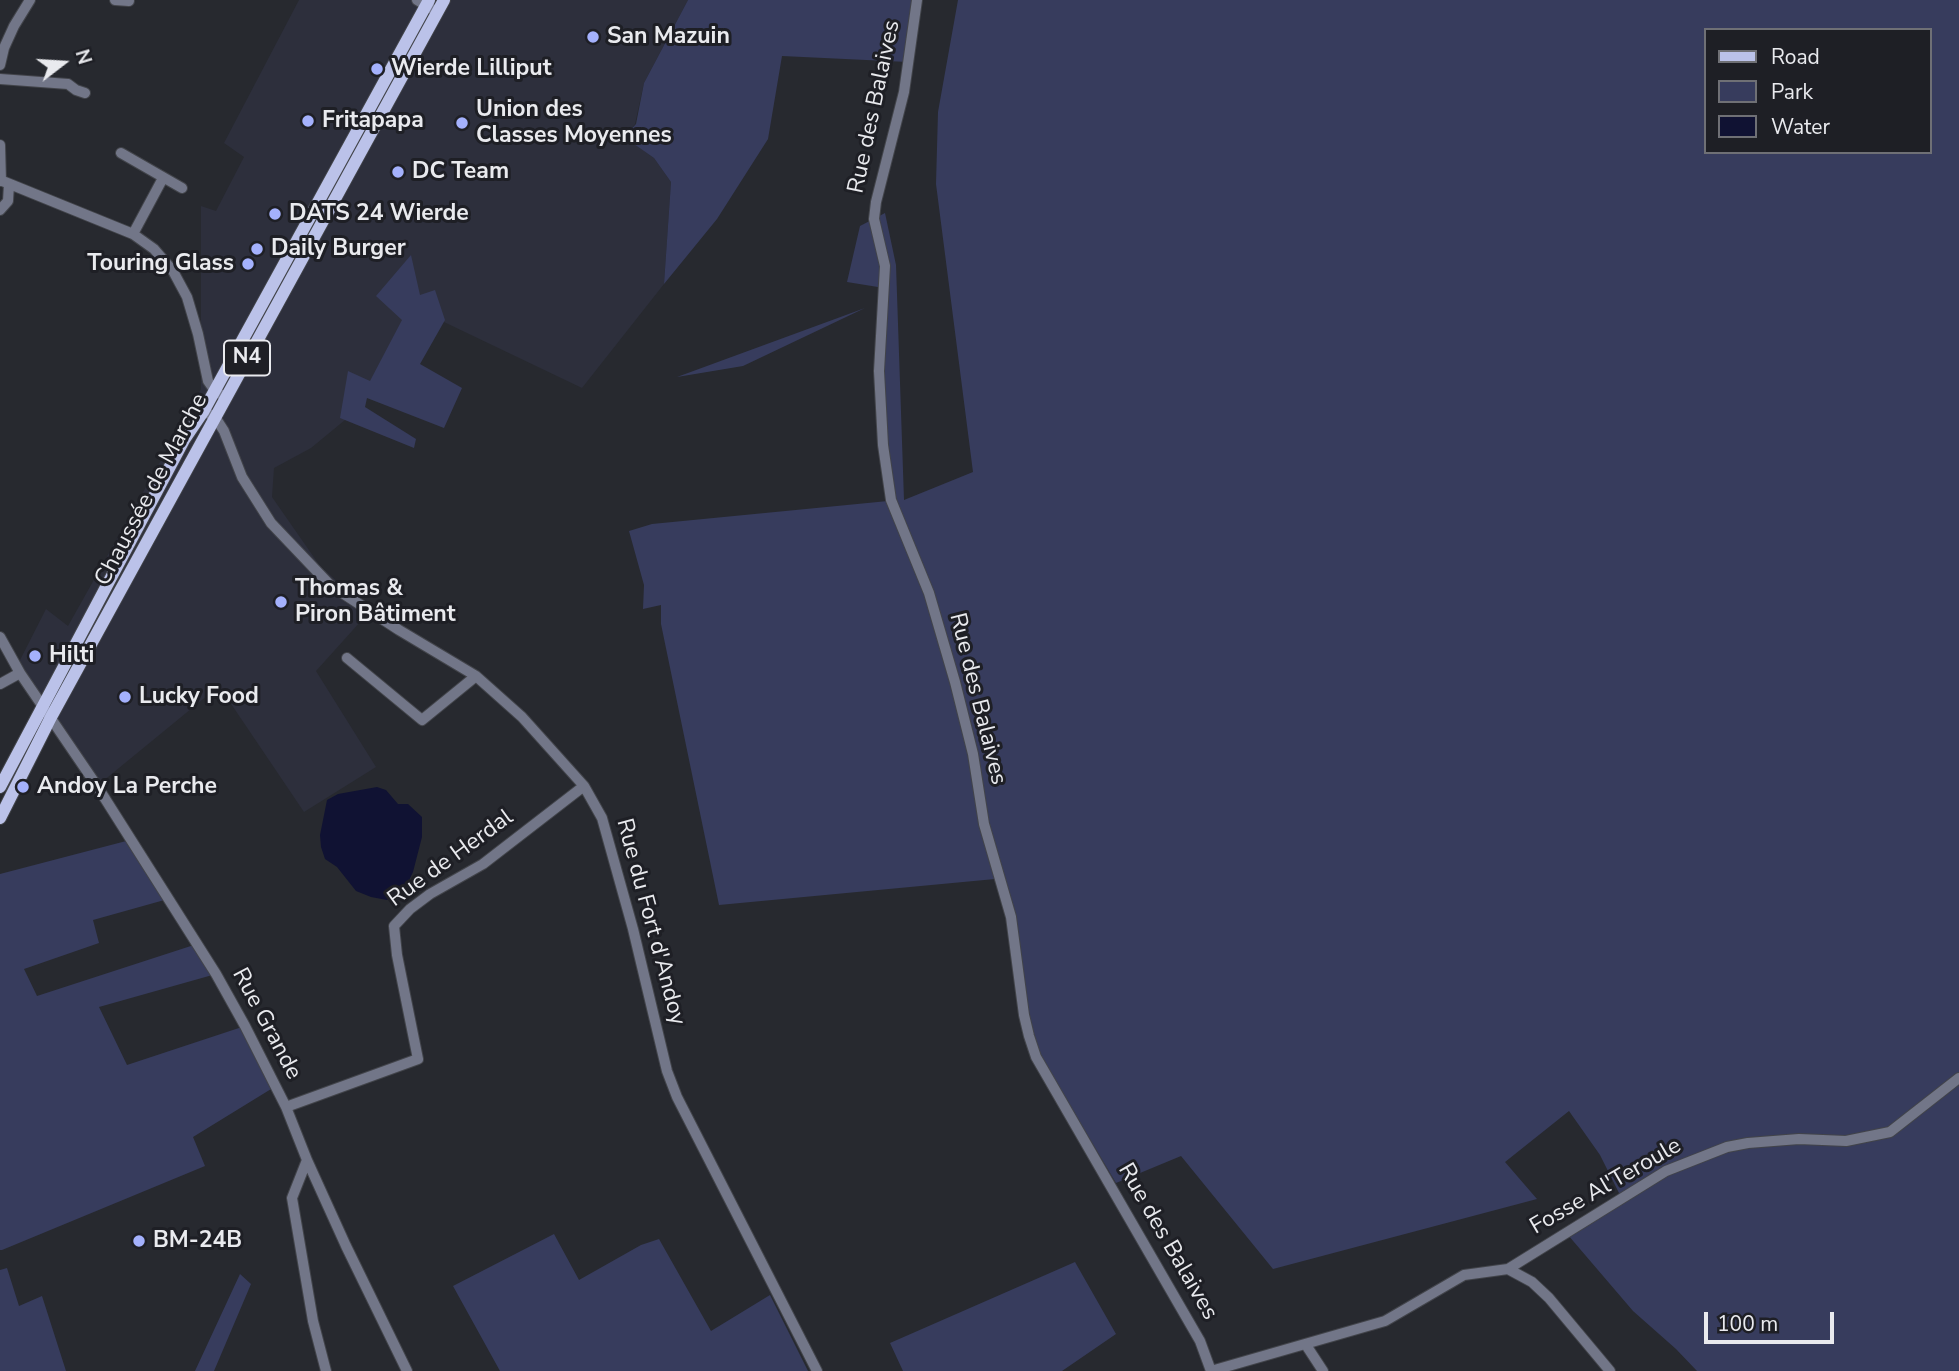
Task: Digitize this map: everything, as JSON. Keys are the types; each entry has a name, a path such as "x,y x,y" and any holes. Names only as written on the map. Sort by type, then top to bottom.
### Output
{"main road":[{"name":"Chaussée de Marche","path":"0,818 209,414 431,3"},
{"name":"Chaussée de Marche","path":"0,787 184,440 209,414"}],"street":[{"path":"0,65 14,26 30,0"},
{"path":"115,0 129,1"},
{"name":"Rue des Balaives","path":"917,0 904,92 874,219 885,266 880,371 883,445 891,500 929,593 955,682 973,754 984,824 1011,917 1024,1016 1036,1057 1200,1341 1211,1371"},
{"path":"0,79 68,84 85,93"},
{"path":"0,145 3,182 8,201 0,210"},
{"path":"121,153 182,188"},
{"path":"134,234 163,178"},
{"path":"3,182 134,234 159,254 180,282 193,314 208,381 220,395"},
{"name":"Rue du Fort d'Andoy","path":"209,414 224,431 242,477 271,523 330,585 476,676 522,717 584,786 602,818 633,929 670,1080 817,1371"},
{"name":"Rue Grande","path":"0,637 20,673 216,974 286,1107 307,1160 407,1371"},
{"path":"347,658 422,720 476,676"},
{"path":"0,684 20,673"},
{"name":"Rue de Herdal","path":"286,1107 418,1059 397,955 394,926 430,894 483,864 584,786"},
{"name":"Fosse Al'Teroule","path":"1508,1269 1655,1178 1686,1163 1727,1147 1748,1143 1799,1139 1846,1142 1889,1132 1959,1078"},
{"path":"307,1160 292,1198 313,1321 326,1371"},
{"path":"1211,1371 1385,1321 1464,1275 1508,1269 1532,1282 1549,1298 1610,1371"},
{"path":"1306,1345 1323,1371"}],"shaded area":[{"path":"299,0 688,0 644,83 635,124 625,137 654,158 671,182 664,284 582,388 421,311 345,420 311,448 274,468 272,497 320,566 370,611 316,671 376,767 304,812 219,686 97,786 18,664 46,609 68,626 201,389 201,206 216,211 244,157 224,143"}],"green space":[{"path":"688,0 917,0 908,62 782,56 768,139 717,219 664,284 671,182 654,158 624,137 636,124 644,83"},
{"path":"958,0 1959,0 1959,1371 1697,1371 1633,1311 1568,1235 1668,1175 1735,1141 1620,1195 1600,1155 1569,1111 1505,1162 1537,1199 1273,1269 1181,1156 1116,1183 1039,1054 1031,1035 960,692 891,500 883,445 884,288 847,282 860,226 885,213 896,265 904,500 973,472 936,184 938,112"},
{"path":"411,255 420,295 435,290 445,320 420,364 462,388 444,428 367,398 365,407 416,439 414,448 340,418 348,371 370,381 402,320 376,296"},
{"path":"865,308 743,366 677,377"},
{"path":"888,501 926,594 952,682 995,879 719,905 661,624 661,605 643,609 644,585 629,531 652,524"},
{"path":"130,840 168,899 93,920 99,943 24,969 37,996 197,944 216,974 99,1007 127,1065 245,1026 276,1086 193,1137 205,1166 0,1250 0,874"},
{"path":"554,1234 579,1280 641,1245 659,1239 711,1331 770,1295 808,1371 500,1371 453,1286"},
{"path":"1075,1262 1116,1334 1062,1371 903,1371 890,1343"},
{"path":"7,1268 19,1306 42,1296 66,1371 0,1371 0,1270"},
{"path":"240,1274 251,1284 214,1371 195,1371"}],"water":[{"path":"377,787 386,790 398,804 408,804 422,817 422,837 413,872 403,893 387,900 356,891 337,867 325,859 321,847 320,835 327,800 338,794"}],"place":[{"name":"San Mazuin","path":"593,37"},
{"name":"Wierde Lilliput","path":"377,69"},
{"name":"Fritapapa","path":"308,121"},
{"name":"Union des Classes Moyennes","path":"462,123"},
{"name":"DC Team","path":"398,172"},
{"name":"DATS 24 Wierde","path":"275,214"},
{"name":"Daily Burger","path":"257,249"},
{"name":"Touring Glass","path":"248,264"},
{"name":"Thomas & Piron Bâtiment","path":"281,602"},
{"name":"Hilti","path":"35,656"},
{"name":"Lucky Food","path":"125,697"},
{"name":"Andoy La Perche","path":"23,787"},
{"name":"BM-24B","path":"139,1241"}]}
